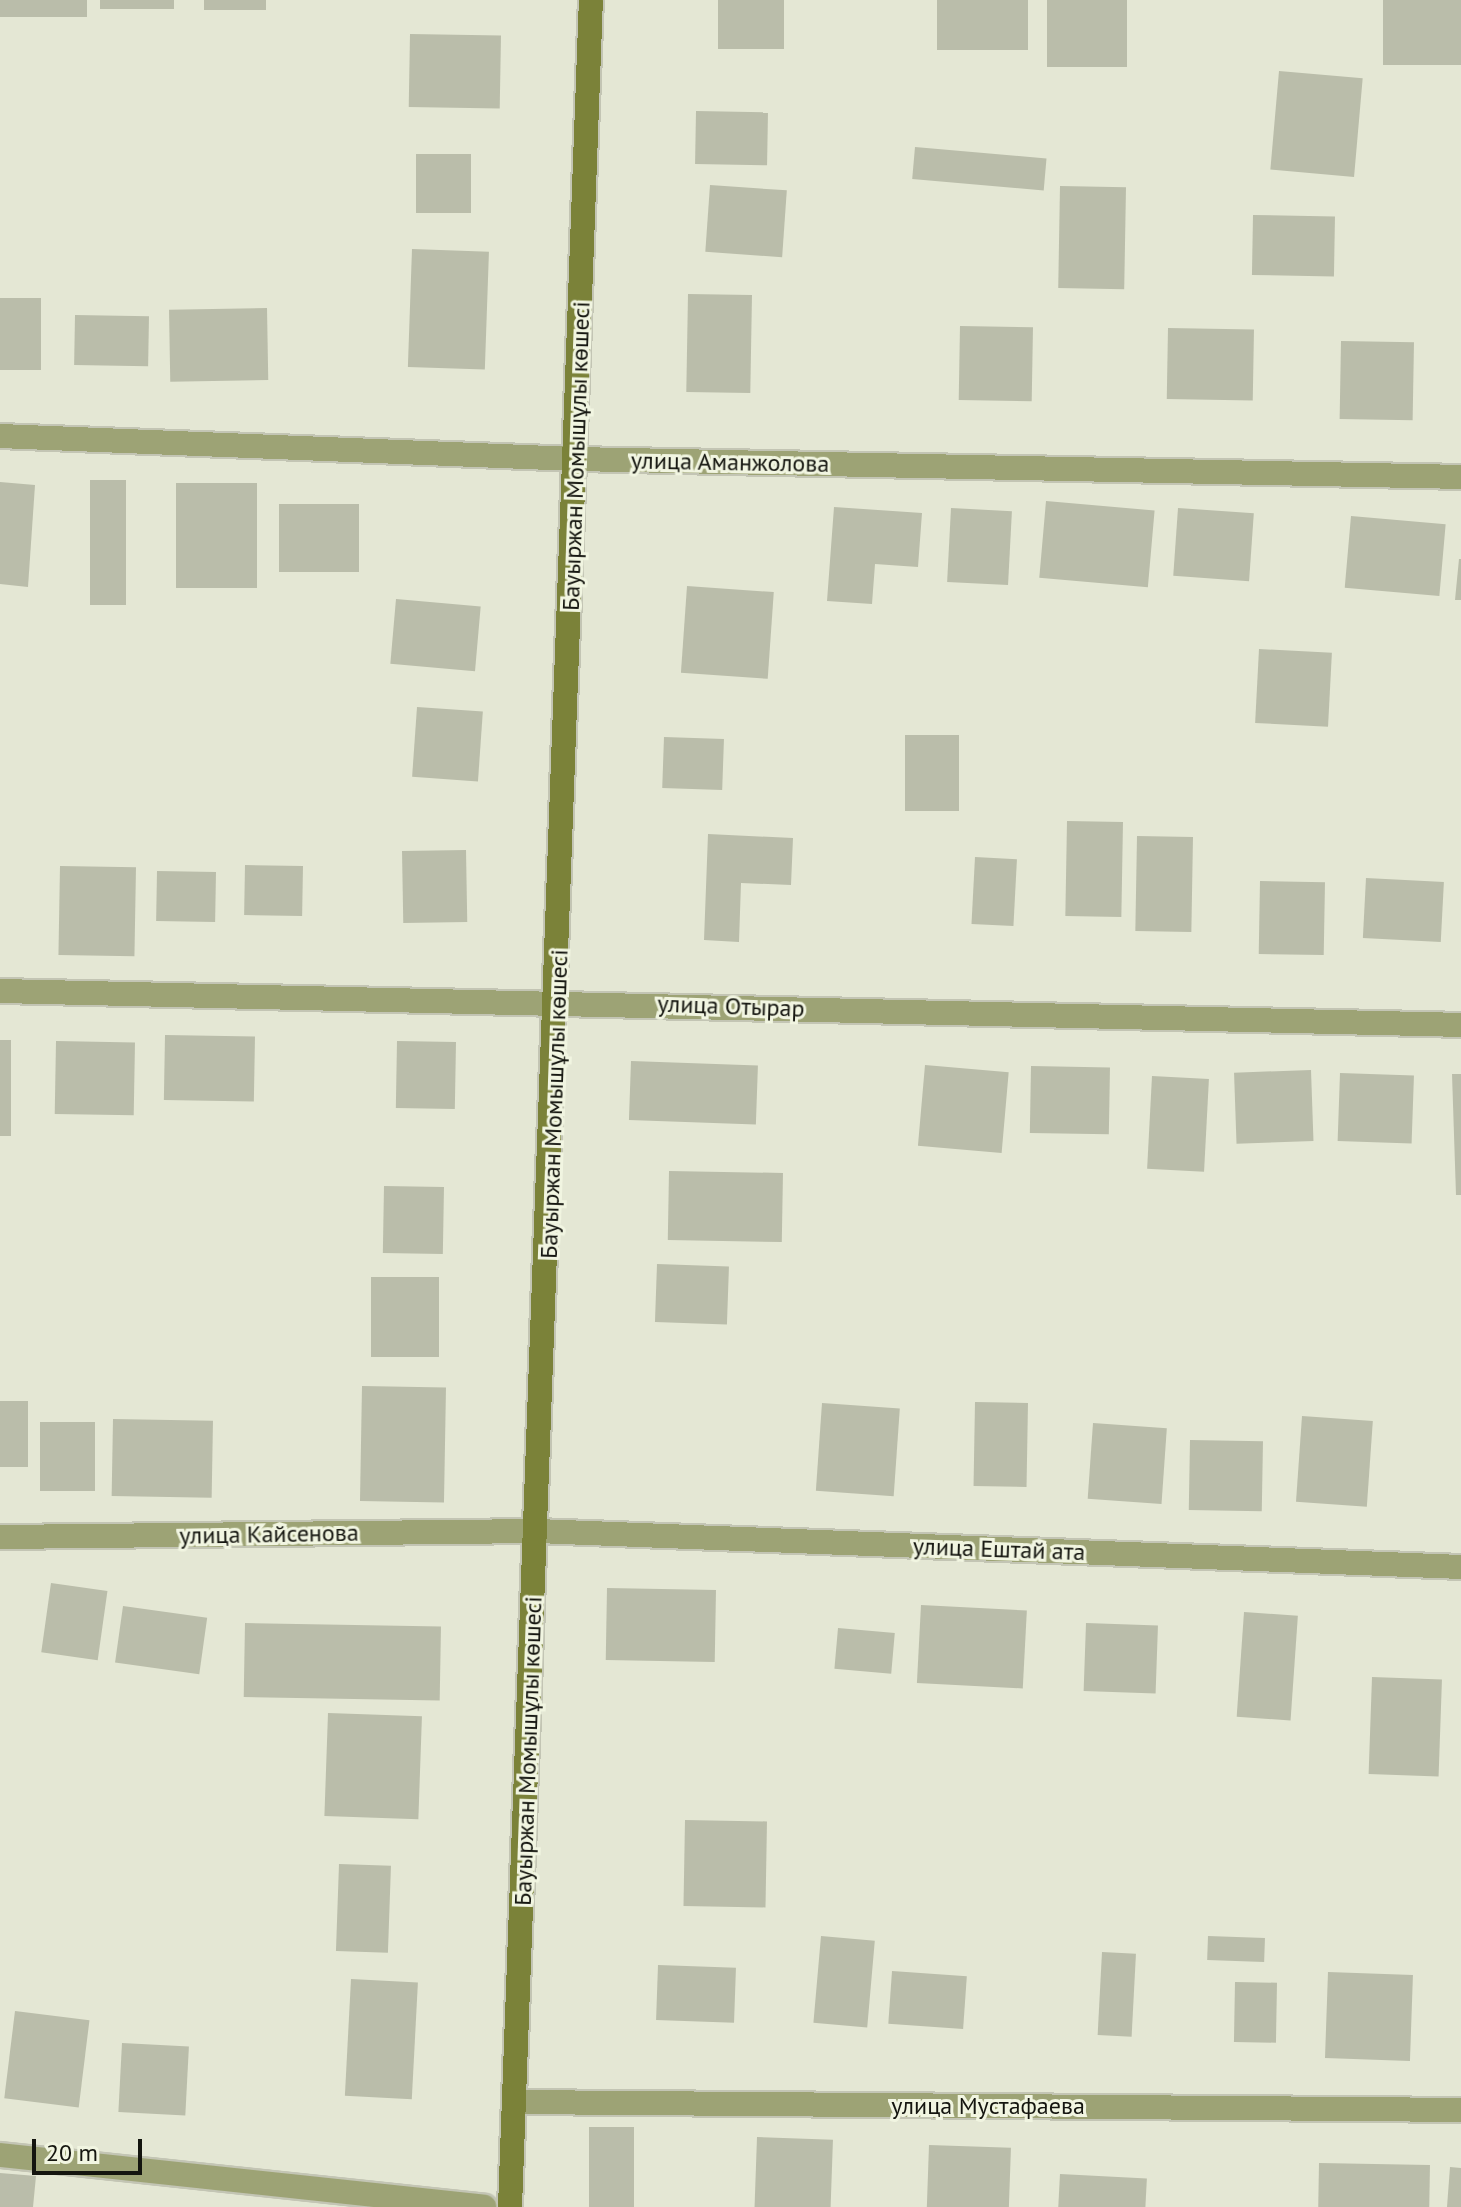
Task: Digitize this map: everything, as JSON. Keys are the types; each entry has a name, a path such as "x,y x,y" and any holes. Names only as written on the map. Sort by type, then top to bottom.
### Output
{"street":[{"name":"Бауыржан Момышұлы көшесі","path":"510,2207 558,1001 591,0"},
{"name":"улица Аманжолова","path":"0,436 575,459 1461,477"},
{"name":"улица Отырар","path":"0,991 558,1001 1461,1025"},
{"name":"улица Кайсенова","path":"0,1537 537,1531"},
{"name":"улица Ештай ата","path":"537,1531 1461,1567"},
{"name":"улица Мустафаева","path":"514,2102 1461,2110"},
{"path":"0,2155 484,2207"}],"building":[{"path":"0,0 87,0 87,17 0,17"},
{"path":"100,0 174,0 174,9 100,9"},
{"path":"204,0 266,0 266,10 204,10"},
{"path":"718,0 784,0 784,49 718,49"},
{"path":"937,0 1028,0 1028,50 937,50"},
{"path":"1047,0 1127,0 1127,67 1047,67"},
{"path":"1383,0 1461,0 1461,65 1383,65"},
{"path":"410,34 501,36 500,109 409,107"},
{"path":"1279,71 1363,78 1354,177 1270,170"},
{"path":"696,111 768,112 767,165 695,164"},
{"path":"915,147 1046,159 1044,190 912,179"},
{"path":"416,154 471,154 471,213 416,213"},
{"path":"710,185 787,190 782,257 705,252"},
{"path":"1060,186 1126,187 1124,289 1058,288"},
{"path":"1253,215 1335,216 1334,276 1252,275"},
{"path":"412,249 489,252 485,370 408,367"},
{"path":"688,294 752,295 750,393 686,392"},
{"path":"0,298 41,298 41,370 0,370"},
{"path":"267,308 268,380 170,382 169,310"},
{"path":"75,315 149,316 148,366 74,365"},
{"path":"960,326 1033,327 1032,401 959,400"},
{"path":"1168,328 1254,330 1253,400 1167,399"},
{"path":"1341,341 1414,342 1413,420 1340,419"},
{"path":"90,480 126,480 126,605 90,605"},
{"path":"0,482 35,485 28,587 0,584"},
{"path":"176,483 257,483 257,588 176,588"},
{"path":"1046,501 1155,510 1148,587 1039,578"},
{"path":"279,504 359,504 359,572 279,572"},
{"path":"834,507 922,513 918,567 875,564 872,604 827,601"},
{"path":"951,508 1012,511 1008,585 947,582"},
{"path":"1178,508 1254,513 1249,581 1173,576"},
{"path":"1351,516 1446,524 1439,596 1345,588"},
{"path":"1459,559 1461,600 1455,600"},
{"path":"687,586 774,592 768,679 681,673"},
{"path":"396,599 481,606 475,671 390,664"},
{"path":"1259,649 1332,653 1328,727 1255,723"},
{"path":"417,707 483,712 478,781 412,777"},
{"path":"905,735 959,735 959,811 905,811"},
{"path":"664,737 724,739 722,790 662,788"},
{"path":"1067,821 1123,822 1121,917 1065,916"},
{"path":"708,834 793,838 791,885 741,883 739,942 704,940"},
{"path":"1137,836 1193,837 1191,932 1135,931"},
{"path":"466,850 467,922 403,923 402,851"},
{"path":"975,857 1017,859 1013,926 971,924"},
{"path":"245,865 303,866 302,916 244,915"},
{"path":"60,866 136,867 134,956 58,955"},
{"path":"157,871 216,872 215,922 156,921"},
{"path":"1366,878 1444,882 1441,942 1363,938"},
{"path":"1260,881 1325,882 1324,955 1259,954"},
{"path":"165,1035 255,1037 254,1102 164,1100"},
{"path":"0,1040 11,1040 11,1136 0,1136"},
{"path":"56,1041 135,1042 134,1115 55,1114"},
{"path":"397,1041 456,1042 455,1109 396,1108"},
{"path":"631,1061 758,1065 756,1124 629,1120"},
{"path":"925,1065 1009,1072 1002,1153 918,1146"},
{"path":"1031,1066 1110,1067 1109,1134 1030,1133"},
{"path":"1311,1070 1313,1141 1237,1144 1234,1073"},
{"path":"1340,1073 1414,1076 1412,1144 1338,1141"},
{"path":"1452,1074 1461,1074 1461,1195 1456,1195"},
{"path":"1152,1076 1209,1079 1204,1172 1147,1169"},
{"path":"669,1171 783,1173 782,1242 668,1240"},
{"path":"384,1186 444,1187 443,1254 383,1253"},
{"path":"657,1264 729,1267 727,1324 655,1322"},
{"path":"371,1277 439,1277 439,1357 371,1357"},
{"path":"362,1386 446,1387 444,1502 360,1501"},
{"path":"0,1401 28,1401 28,1467 0,1467"},
{"path":"975,1402 1028,1403 1027,1487 974,1486"},
{"path":"822,1403 900,1408 894,1496 816,1491"},
{"path":"1302,1416 1373,1421 1367,1507 1296,1502"},
{"path":"113,1419 213,1421 212,1498 112,1496"},
{"path":"40,1422 95,1422 95,1491 40,1491"},
{"path":"1093,1423 1167,1428 1162,1504 1088,1499"},
{"path":"1190,1440 1263,1441 1262,1511 1189,1510"},
{"path":"51,1583 107,1591 98,1660 41,1652"},
{"path":"607,1588 716,1590 715,1662 606,1660"},
{"path":"921,1605 1027,1611 1023,1688 917,1683"},
{"path":"123,1606 207,1618 199,1674 115,1662"},
{"path":"1244,1612 1298,1616 1291,1721 1237,1717"},
{"path":"245,1623 441,1626 440,1700 244,1697"},
{"path":"1086,1623 1158,1626 1156,1693 1084,1691"},
{"path":"838,1628 895,1633 891,1674 834,1669"},
{"path":"1372,1677 1442,1679 1439,1776 1369,1774"},
{"path":"328,1713 422,1716 418,1819 324,1816"},
{"path":"685,1820 767,1821 765,1907 683,1906"},
{"path":"339,1864 391,1866 388,1953 336,1951"},
{"path":"821,1936 875,1941 867,2027 813,2023"},
{"path":"1208,1936 1265,1938 1264,1962 1207,1960"},
{"path":"1102,1952 1136,1954 1132,2037 1098,2035"},
{"path":"658,1965 736,1968 734,2023 656,2020"},
{"path":"892,1971 967,1976 963,2029 888,2024"},
{"path":"1328,1972 1413,1975 1410,2061 1325,2058"},
{"path":"351,1979 418,1983 412,2099 345,2096"},
{"path":"1235,1982 1277,1983 1276,2043 1234,2042"},
{"path":"15,2011 89,2020 79,2107 4,2098"},
{"path":"122,2043 189,2047 185,2115 118,2112"},
{"path":"589,2127 634,2127 634,2207 589,2207"},
{"path":"757,2137 833,2140 831,2207 755,2207"},
{"path":"929,2145 1011,2148 1009,2207 927,2207"},
{"path":"1319,2163 1430,2165 1429,2207 1318,2207"},
{"path":"1450,2167 1461,2168 1461,2207 1447,2207"},
{"path":"0,2173 36,2176 33,2207 0,2207"},
{"path":"1060,2174 1147,2179 1145,2207 1058,2207"}]}
